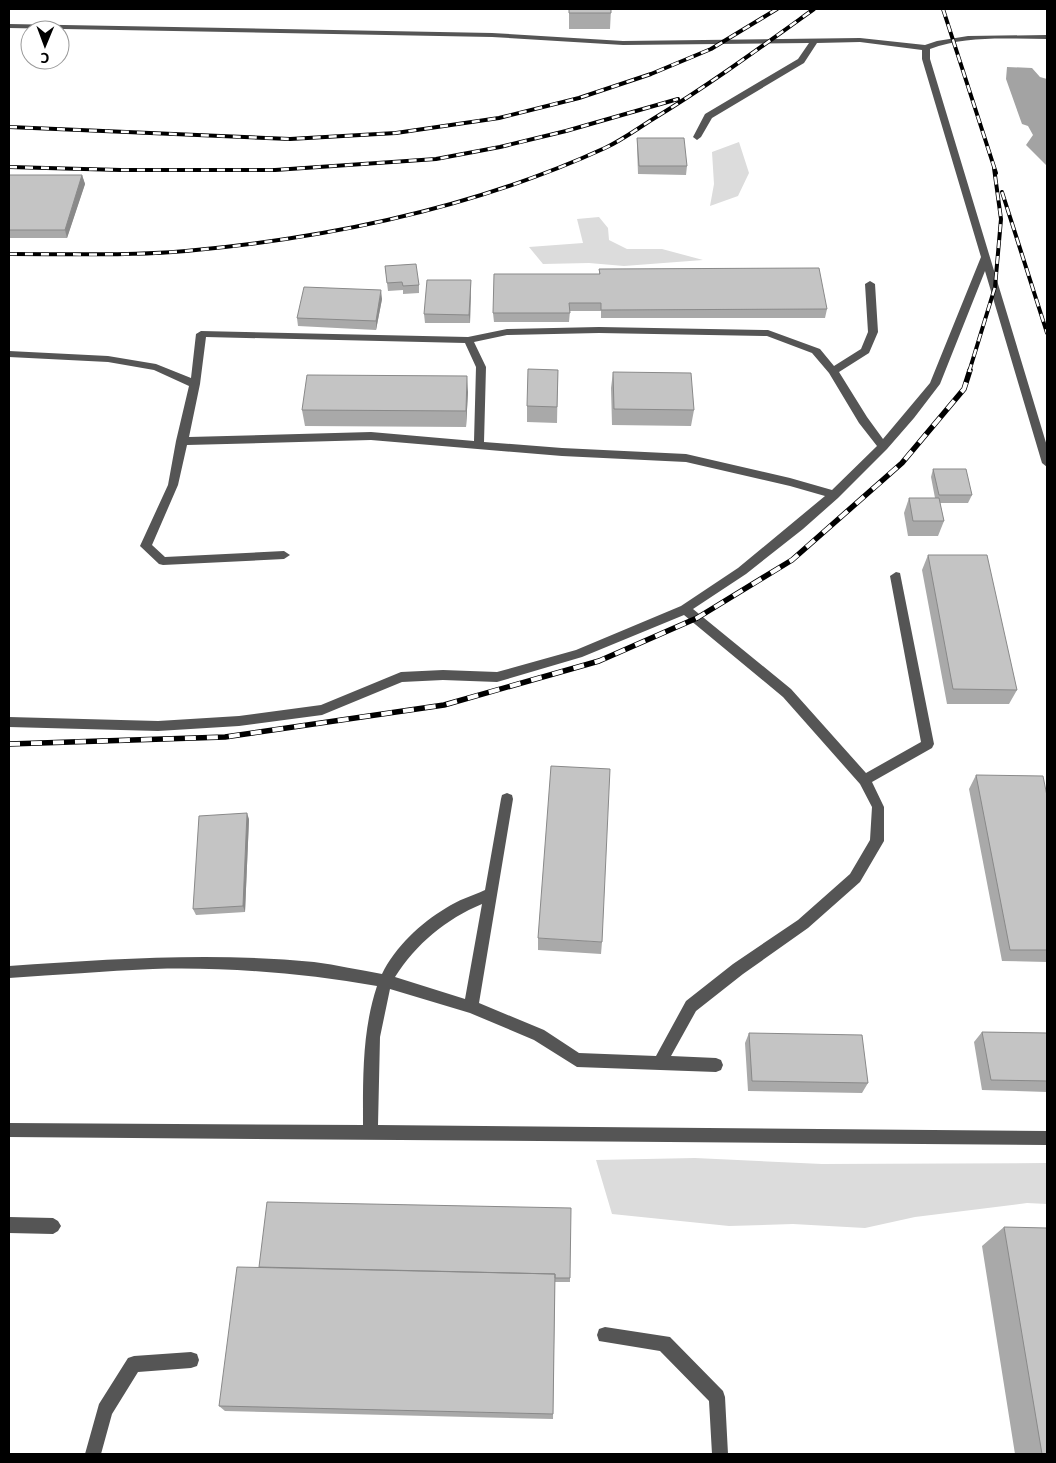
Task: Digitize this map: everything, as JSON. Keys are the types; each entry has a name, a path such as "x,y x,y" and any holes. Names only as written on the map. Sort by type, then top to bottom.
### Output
{"street":[{"path":"9,26 492,35 624,43 876,41 926,48 936,42 953,39 1047,37"},
{"path":"697,137 708,116 802,61 814,42"},
{"path":"926,48 926,59 1047,463"},
{"path":"9,722 158,726 239,721 322,710 401,677 443,674 497,677 578,654 685,609 742,571 834,495 883,446 935,384 986,256"},
{"path":"833,371 865,351 873,332 870,284"},
{"path":"284,555 163,561 146,546 173,486 181,441 195,384 201,334 468,340 507,332 599,330 768,333 816,351 833,371 863,420 883,446"},
{"path":"468,340 481,367 479,445"},
{"path":"9,354 108,359 156,367 195,384"},
{"path":"181,441 370,436 571,453 686,458 790,482 834,495"},
{"path":"865,780 928,744 896,576"},
{"path":"660,1062 691,1006 738,969 803,924 855,878 877,841 878,807 865,780 787,693 685,609"},
{"path":"472,1006 507,799"},
{"path":"370,1133 372,1054 377,1016 385,981 410,944 450,913 491,893"},
{"path":"9,972 154,962 240,964 316,969 385,981 472,1006 539,1034 578,1060 716,1065"},
{"path":"9,1130 1047,1138"},
{"path":"9,1225 53,1226"},
{"path":"605,1335 664,1343 717,1397 720,1454"},
{"path":"94,1454 105,1410 134,1364 191,1360"}],"shaded area":[{"path":"1007,67 1032,68 1040,77 1047,79 1047,166 1026,145 1033,135 1028,126 1022,124 1006,79"},
{"path":"739,142 749,173 738,196 710,206 714,184 712,152"},
{"path":"599,217 608,228 609,240 627,249 662,249 703,260 624,266 589,263 543,264 529,247 583,243 577,219"},
{"path":"695,1158 822,1164 1047,1163 1047,1204 1027,1203 915,1217 865,1228 793,1224 729,1226 612,1214 596,1160"}],"building":[{"path":"569,9 611,9 611,13 569,13"},
{"path":"637,138 684,138 687,166 639,166"},
{"path":"9,175 82,175 65,230 9,230"},
{"path":"416,264 419,285 403,286 402,282 387,283 385,266"},
{"path":"819,268 827,309 601,310 601,303 569,303 570,313 493,313 494,274 600,274 599,269"},
{"path":"427,280 471,280 469,315 424,314"},
{"path":"304,287 381,290 376,321 297,318"},
{"path":"528,369 558,370 557,407 527,406"},
{"path":"613,372 691,373 694,410 614,409"},
{"path":"307,375 467,376 466,411 302,410"},
{"path":"933,469 966,469 972,495 939,495"},
{"path":"909,498 939,498 944,521 913,521"},
{"path":"928,555 987,555 1017,690 953,689"},
{"path":"551,766 610,769 602,942 538,938"},
{"path":"976,775 1043,776 1047,796 1047,950 1010,950"},
{"path":"247,813 243,906 193,909 199,816"},
{"path":"982,1032 1047,1033 1047,1081 991,1080"},
{"path":"749,1033 862,1035 868,1083 752,1081"},
{"path":"267,1202 571,1208 570,1278 555,1278 555,1274 259,1267"},
{"path":"1004,1227 1047,1228 1047,1454 1042,1454"},
{"path":"237,1267 555,1274 553,1414 219,1406"}],"railway":[{"path":"9,127 290,139 396,133 499,118 579,98 651,74 711,49 777,9"},
{"path":"9,254 142,254 240,245 347,229 453,204 555,169 611,145 715,79 814,9"},
{"path":"943,9 996,173"},
{"path":"9,167 121,170 275,170 436,159 500,147 566,131 678,99"},
{"path":"969,372 995,287 1001,219 994,168"},
{"path":"1002,192 1047,333"},
{"path":"9,744 225,737 444,705 599,661 697,618 792,560 902,463 964,389 970,370"}]}
